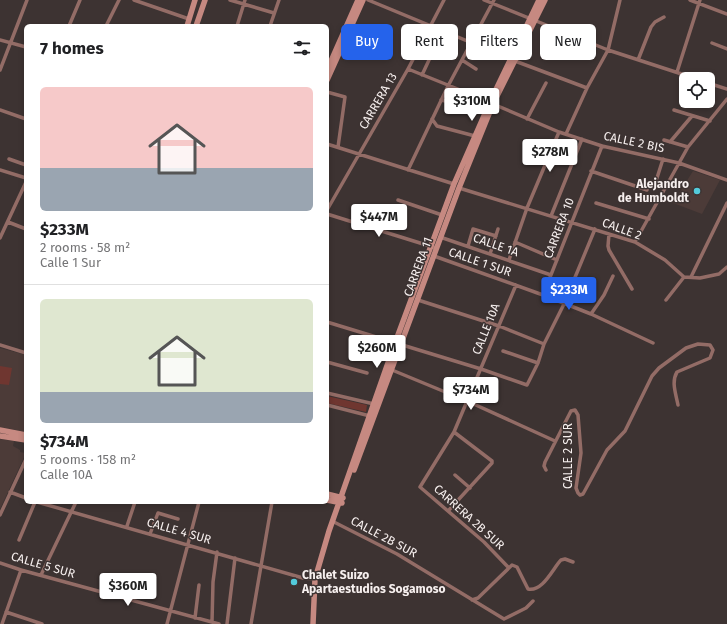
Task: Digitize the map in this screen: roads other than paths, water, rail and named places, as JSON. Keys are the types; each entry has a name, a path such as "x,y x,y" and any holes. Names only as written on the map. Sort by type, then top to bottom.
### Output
{"main road":[{"path":"188,24 195,0"},
{"path":"197,24 205,0"},
{"path":"329,65 358,0"},
{"path":"329,76 363,0"},
{"name":"CARRERA 11","path":"534,19 539,0"},
{"name":"CARRERA 11","path":"531,24 545,0"},
{"name":"CARRERA 11","path":"438,237 442,215 454,184 475,136 513,60"},
{"name":"CARRERA 11","path":"341,500 376,405 395,343 459,188 492,103"},
{"name":"CARRERA 11","path":"313,624 315,579 325,547 370,416 402,345 434,256 434,247"},
{"path":"0,430 24,437"},
{"path":"0,436 24,437"},
{"path":"329,495 341,500"},
{"path":"329,500 341,500"}],"street":[{"path":"0,70 27,0"},
{"path":"70,24 80,0"},
{"path":"107,24 119,0"},
{"path":"134,0 189,19"},
{"path":"230,0 274,13"},
{"path":"238,24 245,0"},
{"path":"271,24 279,0"},
{"path":"368,0 426,24"},
{"name":"CARRERA 13","path":"432,24 444,0"},
{"path":"484,0 493,2 608,50 677,72 700,2"},
{"path":"566,134 587,88 608,50 620,0"},
{"path":"690,0 700,2 727,14"},
{"path":"481,24 493,2"},
{"path":"638,60 651,27 655,22 664,17"},
{"path":"0,40 24,46"},
{"path":"712,42 727,49"},
{"path":"408,170 448,86 466,53"},
{"name":"CARRERA 13","path":"329,206 413,60"},
{"path":"422,75 429,60"},
{"path":"462,60 476,69"},
{"path":"513,60 587,88"},
{"name":"CALLE 2 BIS","path":"408,69 559,132 602,146 679,163 727,180"},
{"path":"527,119 546,83"},
{"path":"715,86 727,90"},
{"path":"329,93 345,97 338,147"},
{"path":"634,242 649,219 688,147 727,99"},
{"path":"442,100 468,106"},
{"path":"0,110 24,118"},
{"path":"674,110 710,121"},
{"path":"670,142 692,116"},
{"path":"432,119 437,126 475,136"},
{"path":"509,260 527,208 559,132"},
{"path":"551,216 582,139"},
{"path":"664,140 688,147"},
{"path":"329,145 454,184"},
{"name":"CARRERA 10","path":"543,295 602,146"},
{"path":"9,159 24,164"},
{"path":"656,181 663,159"},
{"path":"0,170 24,177"},
{"path":"591,171 647,190"},
{"path":"0,238 24,186"},
{"name":"CALLE 2","path":"459,188 634,242 665,260 684,277"},
{"path":"398,200 442,215"},
{"path":"596,203 649,219"},
{"path":"690,277 727,203"},
{"path":"329,215 434,247"},
{"path":"8,222 24,228"},
{"path":"468,246 473,229 496,236"},
{"path":"490,254 498,229"},
{"path":"329,323 481,369 527,385 538,363 544,344 564,304 595,229"},
{"path":"610,234 608,246 609,250 632,289"},
{"name":"CALLE 1A","path":"438,237 551,275"},
{"name":"CALLE 1A","path":"515,242 557,260"},
{"name":"CALLE 1 SUR","path":"434,256 516,285 591,314 653,343"},
{"path":"666,300 684,277 700,278 719,274 727,267"},
{"path":"591,314 604,295 613,276"},
{"name":"CALLE 10A","path":"420,487 454,432 516,285"},
{"path":"418,300 498,326 544,344"},
{"name":"CALLE 2 SUR","path":"392,370 468,401 555,441 571,411 575,410 578,415 581,453 576,488 578,494 580,495 583,494 607,450 625,431 652,376 659,368 686,348 698,344 710,345 713,350 710,358 677,372 674,377 678,405"},
{"path":"0,345 24,352"},
{"path":"503,351 538,363"},
{"path":"329,362 367,372"},
{"path":"329,393 376,405"},
{"path":"329,406 370,416"},
{"path":"449,510 492,463 492,461 454,432"},
{"path":"546,470 544,466 545,462 555,441"},
{"path":"0,515 24,463"},
{"path":"455,475 470,488"},
{"name":"CARRERA 2B SUR","path":"420,487 449,510 508,567 512,565 517,567 528,589 530,590 536,588 550,577 561,560 565,559 573,562"},
{"path":"10,492 24,497"},
{"path":"19,540 35,504"},
{"name":"CALLE 4 SUR","path":"44,504 127,526 303,578 315,579"},
{"path":"41,575 75,504"},
{"path":"127,526 134,504"},
{"path":"167,624 198,504"},
{"path":"251,624 272,504"},
{"path":"150,534 158,513 178,519"},
{"name":"CALLE 2B SUR","path":"334,522 397,554 504,619 526,608 533,601"},
{"path":"212,622 217,552"},
{"path":"226,624 235,558"},
{"name":"CALLE 5 SUR","path":"0,563 218,624"},
{"path":"472,600 478,598 508,567"},
{"path":"2,624 21,570"},
{"path":"195,618 199,585"},
{"path":"6,612 42,624"}],"place":[{"name":"Alejandro de Humboldt","path":"697,191"},
{"name":"Chalet Suizo Apartaestudios Sogamoso","path":"294,582"}]}
